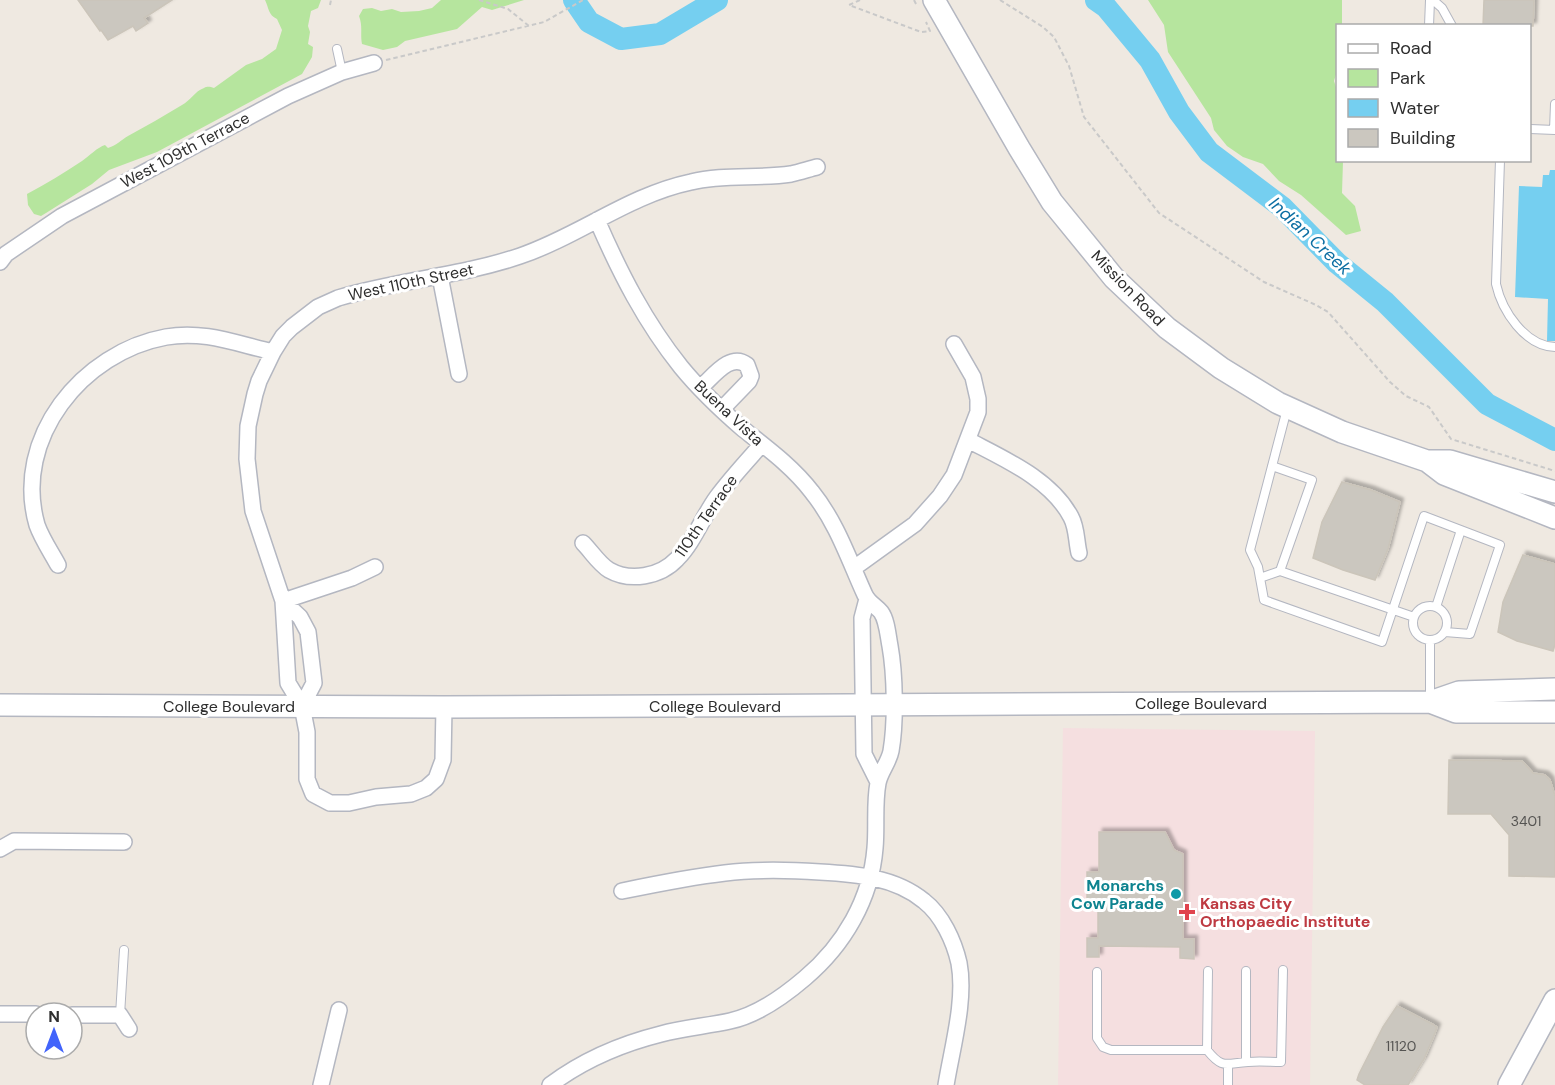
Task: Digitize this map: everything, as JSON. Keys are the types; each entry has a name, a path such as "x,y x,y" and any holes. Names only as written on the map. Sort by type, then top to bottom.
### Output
{"main road":[{"name":"Mission Road","path":"937,4 1052,202 1107,269 1167,328 1221,368 1288,407 1342,432 1426,461 1444,474 1555,518"},
{"name":"Mission Road","path":"1426,461 1450,461 1555,492"},
{"name":"College Boulevard","path":"0,705 444,707 1430,702 1459,692 1555,689"},
{"name":"College Boulevard","path":"1430,702 1456,712 1555,712"},
{"path":"1509,1085 1555,1000"}],"street":[{"name":"West 109th Terrace","path":"2,254 62,216 288,96 342,72 374,63"},
{"name":"West 110th Street","path":"283,601 253,511 247,459 248,426 259,381 273,352 292,327 318,307 338,298 520,256 558,242 641,197 691,181 720,177 790,174 817,167"},
{"name":"Buena Vista","path":"597,220 632,296 654,330 700,388 788,465 812,491 829,515 867,599 883,614 890,648 893,705 891,753 878,782"},
{"path":"440,276 459,374"},
{"path":"58,565 37,525 33,503 33,478 38,452 47,427 63,401 80,380 103,362 125,350 168,336 218,337 273,352"},
{"path":"854,568 915,524 940,496 954,475 978,412 978,399 973,377 954,344"},
{"path":"700,388 729,362 742,361 747,365 751,376 749,381 722,409"},
{"path":"968,440 1012,463 1050,491 1071,517 1077,532 1079,553"},
{"name":"110th Terrace","path":"584,543 607,569 618,574 648,575 664,569 677,559 717,497 762,444"},
{"path":"283,601 352,578 375,567"},
{"path":"550,1085 567,1072 591,1059 639,1040 733,1020 772,1003 808,975 846,934 864,896 876,847 878,782 864,754 862,705 862,618 867,599"},
{"path":"283,601 300,617 308,632 314,683 302,706"},
{"path":"283,601 288,683 302,706 307,732 307,779 313,794 330,803 349,803 376,796 411,794 426,788 436,779 443,760 444,707"},
{"path":"0,849 14,841 124,842"},
{"path":"622,891 682,879 753,870 810,871 870,877 924,900 938,915 955,951 959,966 958,1019 946,1085"},
{"path":"321,1085 339,1010"},
{"path":"0,1014 24,1014"},
{"path":"84,1015 120,1015 129,1029"}],"lane":[{"path":"1429,24 1432,0"},
{"path":"1432,0 1442,8 1451,24"},
{"path":"337,49 342,72"},
{"path":"1531,129 1555,130 1555,105"},
{"path":"1500,162 1497,284 1500,298 1518,326 1532,341 1546,347 1555,347"},
{"path":"1288,407 1250,550 1258,567 1264,600 1382,642 1424,516 1500,545 1470,634 1445,632"},
{"path":"1272,466 1312,480 1280,571"},
{"path":"1436,607 1461,530"},
{"path":"1260,578 1280,571 1414,617"},
{"path":"1436,607 1445,615 1447,626 1445,632 1430,640 1425,639 1416,633 1414,617 1421,609 1436,607"},
{"path":"1430,640 1430,702"},
{"path":"120,1015 124,950"},
{"path":"1208,971 1207,1050 1219,1063 1228,1066 1246,1062 1281,1062 1283,970"},
{"path":"1246,971 1246,1062"},
{"path":"1097,972 1097,1038 1103,1047 1111,1050 1133,1051 1207,1050"},
{"path":"1228,1066 1228,1085"}],"path":[{"path":"330,5 331,0"},
{"path":"479,0 508,9 529,26"},
{"path":"374,63 544,22 583,0"},
{"path":"860,0 849,5 921,32 930,31"},
{"path":"1000,0 1043,27 1054,37 1069,66 1084,117 1159,213 1264,282 1328,312 1390,382 1406,396 1429,407 1451,439 1555,471"}],"shaded area":[{"name":"Kansas City Orthopaedic Institute","path":"1063,728 1315,731 1310,1085 1058,1085"}],"green space":[{"path":"265,0 321,0 318,8 311,11 308,44 313,47 312,57 302,74 157,152 109,170 92,184 41,216 34,214 28,205 27,194 68,170 99,148 114,145 185,103 201,89 214,88 246,65 262,59 276,49 282,30 277,19 270,13"},
{"path":"441,0 524,0 492,10 482,7 457,29 405,41 397,47 383,50 362,44 359,16 363,9 419,11 432,8"},
{"path":"1148,0 1342,0 1342,24 1336,24 1334,81 1336,87 1336,162 1343,162 1342,193 1355,206 1361,231 1346,235 1301,195 1279,181 1263,164 1243,157 1227,146 1214,130 1211,118 1168,52 1164,25"}],"water":[{"path":"1550,170 1555,170 1555,341 1547,341 1548,299 1515,297 1519,186 1542,187 1543,175 1549,175"}],"building":[{"path":"78,0 172,0 144,18 148,23 136,31 133,26 108,40"},
{"path":"1484,0 1534,0 1533,26 1531,24 1483,24"},
{"path":"1342,482 1371,490 1400,502 1388,549 1375,580 1313,558 1322,522"},
{"path":"1523,555 1555,564 1555,644 1553,651 1517,641 1498,632 1503,602"},
{"path":"1449,760 1522,761 1533,773 1545,775 1550,780 1555,796 1555,877 1509,876 1509,835 1491,814 1448,814"},
{"path":"1099,832 1165,832 1174,850 1183,854 1183,939 1194,939 1194,959 1180,958 1180,947 1099,946 1099,957 1087,957 1087,938 1098,938 1098,909 1087,909 1087,872 1099,872"},
{"path":"1397,1006 1437,1027 1435,1033 1424,1059 1408,1085 1365,1085 1357,1080 1359,1074 1383,1027"}],"waterway":[{"name":"Indian Creek","path":"574,0 589,22 621,39 660,34 717,0"},
{"name":"Indian Creek","path":"1096,0 1106,7 1150,60 1179,112 1209,152 1282,207 1337,263 1385,302 1487,404 1555,440"}],"place":[{"name":"Monarchs Cow Parade","path":"1176,894"},
{"name":"Kansas City Orthopaedic Institute","path":"1187,912"}]}
